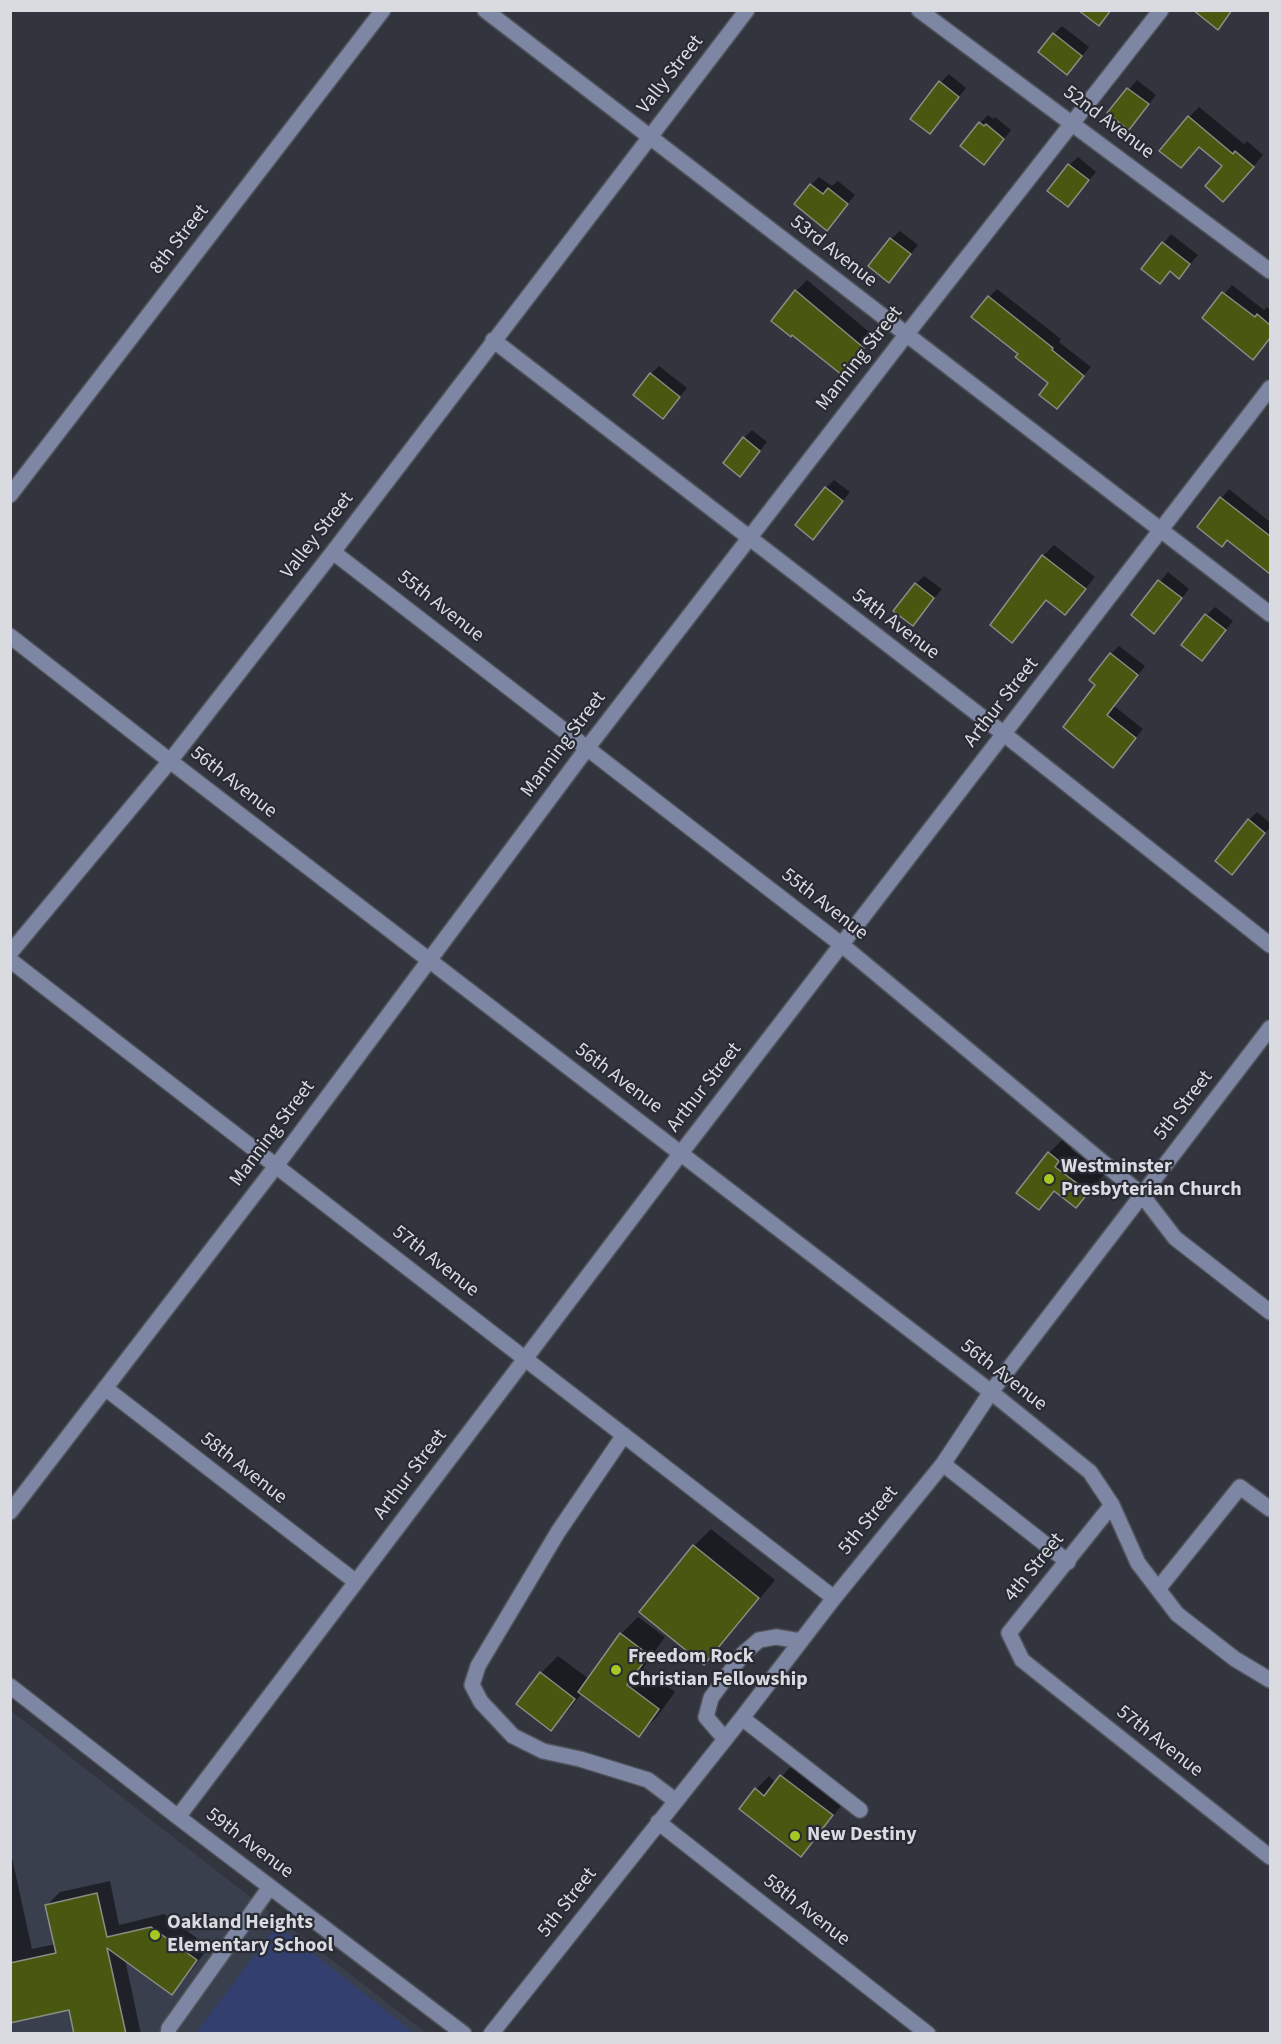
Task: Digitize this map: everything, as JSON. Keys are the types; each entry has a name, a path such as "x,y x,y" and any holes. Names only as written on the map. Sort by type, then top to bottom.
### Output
{"street":[{"name":"8th Street","path":"10,495 383,10"},
{"name":"53rd Avenue","path":"485,10 1270,614"},
{"name":"Vally Street","path":"650,136 747,10"},
{"name":"52nd Avenue","path":"919,10 1270,271"},
{"name":"Manning Street","path":"10,1512 276,1166 588,747 906,335 1161,10"},
{"name":"Valley Street","path":"10,953 170,761 333,552 650,136"},
{"name":"54th Avenue","path":"493,340 748,539 1004,734 1270,945"},
{"name":"Arthur Street","path":"178,1817 681,1153 1163,530 1270,388"},
{"name":"55th Avenue","path":"333,552 842,945 1142,1196 1174,1238 1270,1312"},
{"name":"56th Avenue","path":"10,636 992,1392 1090,1472 1112,1505 1138,1563 1177,1614 1235,1659 1270,1680"},
{"name":"57th Avenue","path":"10,960 834,1598"},
{"name":"5th Street","path":"491,2034 742,1718 834,1598 943,1464 992,1392 1270,1028"},
{"name":"58th Avenue","path":"105,1388 356,1582"},
{"path":"624,1435 558,1532 478,1666 472,1685 482,1702 513,1736 543,1751 648,1780 676,1800"},
{"path":"943,1464 1068,1562"},
{"path":"1158,1589 1240,1487 1270,1509"},
{"name":"4th Street","path":"1022,1660 1009,1633 1112,1505"},
{"path":"725,1739 706,1717 711,1698 743,1654 759,1640 776,1637 801,1641"},
{"name":"57th Avenue","path":"1022,1660 1270,1857"},
{"name":"59th Avenue","path":"10,1686 464,2034"},
{"path":"742,1718 860,1810"},
{"name":"58th Avenue","path":"658,1822 928,2034"},
{"path":"168,2034 169,2028 270,1887"}],"shaded area":[{"name":"Oakland Heights Elementary School","path":"10,1710 173,1837 426,2033 11,2033"},
{"path":"277,1925 414,2033 196,2033"}],"building":[{"path":"1078,10 1111,10 1099,26"},
{"path":"1193,10 1232,10 1218,30"},
{"path":"1053,33 1082,56 1067,75 1038,52"},
{"path":"939,81 959,97 930,134 910,119"},
{"path":"1127,88 1149,104 1129,130 1107,113"},
{"path":"1188,116 1233,154 1235,151 1254,167 1223,202 1205,186 1222,166 1199,147 1181,168 1159,151"},
{"path":"979,122 984,126 986,124 1004,139 984,165 960,146"},
{"path":"1068,164 1089,180 1068,207 1047,191"},
{"path":"810,184 823,194 828,188 848,204 827,231 794,204"},
{"path":"890,238 911,254 889,283 868,266"},
{"path":"1162,242 1190,264 1179,279 1170,271 1160,284 1141,269"},
{"path":"795,290 864,348 842,375 771,321"},
{"path":"1222,292 1255,317 1257,314 1270,325 1270,338 1253,360 1202,318"},
{"path":"988,296 1084,376 1057,409 1039,395 1048,383 1015,357 1018,354 971,317"},
{"path":"650,373 680,397 663,419 633,395"},
{"path":"743,437 760,451 740,477 723,463"},
{"path":"825,487 843,501 813,540 795,525"},
{"path":"1220,497 1270,536 1270,574 1227,540 1222,547 1197,527"},
{"path":"1042,555 1086,589 1065,615 1046,600 1012,643 990,625"},
{"path":"1158,580 1182,598 1154,634 1131,615"},
{"path":"915,583 934,598 913,626 893,611"},
{"path":"1205,614 1226,630 1202,661 1181,645"},
{"path":"1110,653 1138,675 1107,715 1136,738 1113,768 1063,727 1095,685 1089,680"},
{"path":"1248,819 1265,833 1232,875 1215,861"},
{"name":"Westminster Presbyterian Church","path":"1048,1152 1059,1161 1055,1167 1089,1192 1076,1208 1054,1191 1039,1210 1016,1193"},
{"path":"693,1545 759,1598 704,1665 639,1612"},
{"name":"Freedom Rock Christian Fellowship","path":"620,1633 649,1655 627,1685 659,1709 639,1737 578,1692"},
{"path":"540,1672 575,1699 551,1731 516,1704"},
{"name":"New Destiny","path":"780,1775 833,1815 801,1857 739,1809 755,1788 764,1796"},
{"path":"97,1893 107,1937 151,1927 197,1960 172,1995 107,1948 126,2034 74,2034 69,2010 10,2023 10,1963 56,1953 45,1905"}],"place":[{"name":"Westminster Presbyterian Church","path":"1049,1179"},
{"name":"Freedom Rock Christian Fellowship","path":"616,1670"},
{"name":"New Destiny","path":"795,1836"},
{"name":"Oakland Heights Elementary School","path":"155,1935"}]}
